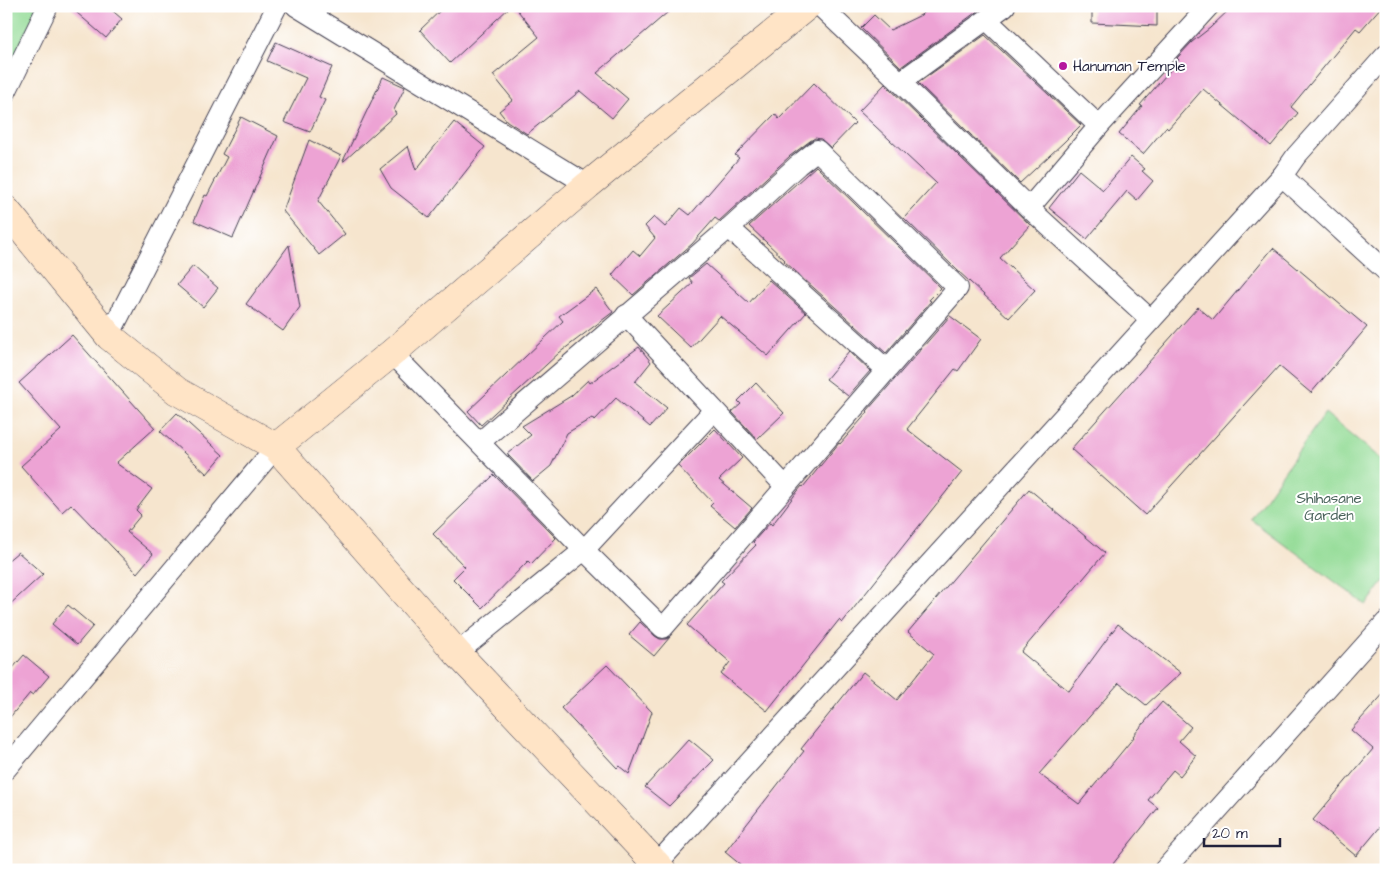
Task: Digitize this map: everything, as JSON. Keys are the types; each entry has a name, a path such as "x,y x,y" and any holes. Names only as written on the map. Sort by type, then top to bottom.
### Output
{"main road":[{"path":"276,447 392,353 588,185 806,6"},
{"path":"6,210 109,336 178,390 276,447 457,653 659,867"}],"street":[{"path":"6,92 48,6"},
{"path":"109,336 277,6"},
{"path":"296,6 588,185"},
{"path":"820,6 1029,208 1151,320"},
{"path":"900,82 1005,6"},
{"path":"1029,208 1099,126 1209,6"},
{"path":"987,20 1099,126"},
{"path":"659,867 1282,176 1296,156 1386,55"},
{"path":"392,353 662,628 958,288 817,150 480,442"},
{"path":"1282,176 1386,271"},
{"path":"729,228 886,370"},
{"path":"626,315 785,486"},
{"path":"457,653 584,550 714,410"},
{"path":"6,768 276,447"},
{"path":"1164,870 1386,622"}],"green space":[{"path":"6,6 54,6 6,73"},
{"name":"Shihasane Garden","path":"1325,413 1386,463 1386,579 1366,605 1251,519"}],"building":[{"path":"69,6 107,6 122,19 106,38"},
{"path":"445,6 511,6 450,63 420,30"},
{"path":"514,6 675,6 597,73 628,99 612,118 580,91 527,134 507,121 499,111 513,100 493,75 539,37"},
{"path":"930,6 982,6 901,67 861,28 874,15 890,30 921,15"},
{"path":"1092,6 1157,6 1157,26 1092,23"},
{"path":"1233,6 1382,6 1360,31 1356,28 1291,107 1298,113 1271,146 1203,89 1143,154 1119,134 1142,106 1140,105 1179,60 1177,58 1192,42"},
{"path":"985,35 1081,125 1020,183 918,83"},
{"path":"276,42 332,67 319,97 325,100 310,132 284,122 306,78 267,61"},
{"path":"383,77 405,87 394,110 396,114 343,161"},
{"path":"814,83 855,123 831,148 821,139 815,138 790,156 719,221 715,218 692,244 633,295 612,275 633,250 640,256 655,238 645,226 654,217 665,227 681,208 690,215 739,158 735,155 775,114 779,119"},
{"path":"885,84 1030,225 1000,258 1035,290 1009,318 904,218 936,183 859,111"},
{"path":"241,117 278,136 233,238 194,221 205,195 207,196 227,157 222,154"},
{"path":"454,122 485,147 429,218 391,188 380,169 408,146 416,170"},
{"path":"309,140 341,156 318,201 345,234 319,255 283,211"},
{"path":"1131,157 1145,169 1142,171 1153,181 1137,200 1127,191 1087,239 1049,208 1079,170 1103,190"},
{"path":"816,166 941,288 886,353 784,261 749,226"},
{"path":"289,245 300,307 283,331 246,304"},
{"path":"1273,248 1367,327 1311,393 1279,366 1145,515 1071,449 1198,307 1213,320"},
{"path":"706,264 749,303 769,280 806,313 768,356 720,316 691,348 657,316 693,283 689,278"},
{"path":"193,266 218,288 203,307 177,285"},
{"path":"596,289 613,312 559,353 481,425 468,411 563,321 559,316"},
{"path":"950,316 981,339 958,371 955,369 907,429 962,472 842,623 839,620 767,711 721,674 730,662 687,625 724,583 721,581 756,545 753,542 770,523 772,525 802,486"},
{"path":"72,335 155,428 116,463 152,489 136,510 141,515 127,532 153,554 137,573 71,504 62,512 21,466 61,430 19,383"},
{"path":"639,347 651,362 635,382 667,408 650,427 616,398 594,421 592,418 567,433 551,466 533,481 507,454 531,435 522,426 571,396 588,380 590,383"},
{"path":"849,351 870,371 848,396 826,379"},
{"path":"756,383 784,413 757,439 732,412 741,404 738,401"},
{"path":"177,413 223,455 207,474 160,431"},
{"path":"715,429 742,458 719,480 752,508 735,527 710,506 713,503 678,466"},
{"path":"494,475 556,538 531,564 528,561 482,608 453,579 465,567 433,534"},
{"path":"1029,489 1105,553 1021,652 1069,691 1118,624 1181,673 1146,705 1119,683 1039,774 1079,804 1162,702 1191,727 1179,741 1196,756 1180,776 1173,770 1148,800 1158,808 1108,870 747,870 725,852 804,751 801,749 863,672 897,700 934,654 908,632"},
{"path":"18,552 43,574 6,608 6,562"},
{"path":"68,605 93,626 77,645 52,624"},
{"path":"640,622 660,639 670,637 654,656 629,635"},
{"path":"24,655 49,676 33,695 30,693 6,722 6,676"},
{"path":"607,665 652,712 629,774 619,766 617,768 561,708"},
{"path":"1386,691 1386,820 1356,856 1313,820 1373,749 1351,730"},
{"path":"689,739 714,760 669,806 645,787"}],"place":[{"name":"Hanuman Temple","path":"1063,66"}]}
